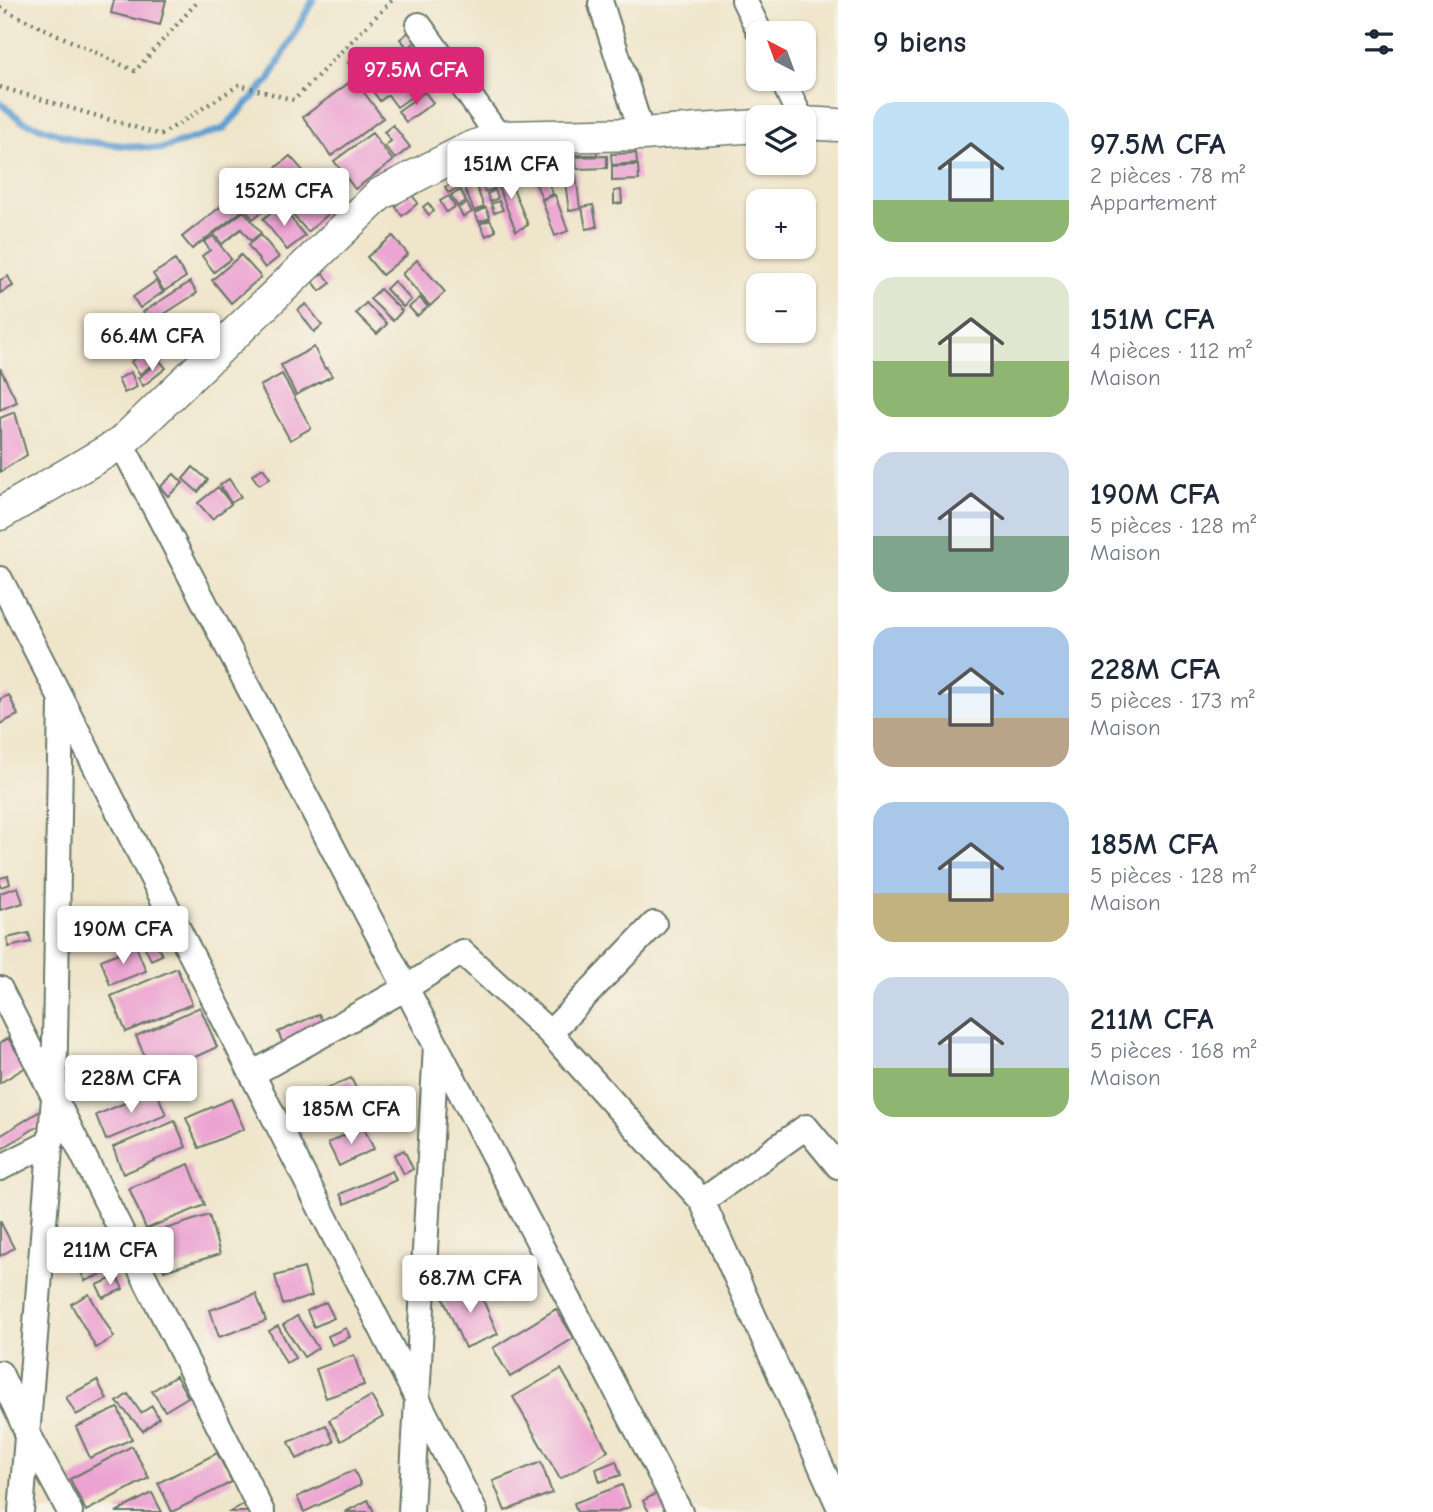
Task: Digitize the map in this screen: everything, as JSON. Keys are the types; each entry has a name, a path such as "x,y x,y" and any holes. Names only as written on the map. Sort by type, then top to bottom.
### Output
{"street":[{"path":"744,0 754,21"},
{"path":"601,4 642,134"},
{"path":"419,25 499,137"},
{"path":"816,124 838,125"},
{"path":"0,514 121,443 380,194 499,137 642,134 746,127"},
{"path":"121,443 680,1512"},
{"path":"0,579 475,1512"},
{"path":"21,1512 54,1098 61,699"},
{"path":"550,1033 654,924"},
{"path":"252,1074 406,988 462,952 550,1033 702,1201 838,1504"},
{"path":"0,989 262,1512"},
{"path":"411,1512 436,1045"},
{"path":"702,1201 806,1127 838,1166"},
{"path":"0,1168 51,1142"},
{"path":"0,1373 69,1512"}],"path":[{"path":"0,8 135,71 199,0"},
{"path":"0,87 161,135 239,85 294,100 392,0"}],"building":[{"path":"114,0 166,0 160,25 111,13"},
{"path":"410,31 418,40 408,48 400,39"},
{"path":"409,52 424,73 436,65 443,75 397,107 388,95 380,101 366,82 387,68 392,76 397,73 391,65"},
{"path":"359,55 374,75 363,83 348,63"},
{"path":"354,79 383,118 331,156 303,117"},
{"path":"425,92 433,103 406,122 398,111"},
{"path":"393,125 410,147 395,159 385,146 391,141 384,132"},
{"path":"372,133 393,161 355,189 334,161"},
{"path":"597,147 597,155 575,155 575,148"},
{"path":"636,153 637,163 612,165 611,154"},
{"path":"290,156 305,173 276,196 262,179"},
{"path":"607,156 607,168 577,169 576,157"},
{"path":"568,157 570,170 529,176 527,163"},
{"path":"638,165 639,180 612,181 612,166"},
{"path":"506,171 528,225 516,231 494,176"},
{"path":"545,174 553,194 542,199 534,179"},
{"path":"576,174 580,209 569,211 564,175"},
{"path":"490,177 495,188 485,192 481,181"},
{"path":"238,178 263,211 253,219 228,186"},
{"path":"456,182 459,188 448,193 445,187"},
{"path":"475,183 484,207 474,211 464,187"},
{"path":"319,190 335,208 308,232 292,214"},
{"path":"461,190 466,201 457,206 451,195"},
{"path":"495,190 498,198 490,202 487,194"},
{"path":"621,190 622,203 614,204 614,191"},
{"path":"411,194 418,203 402,216 395,206"},
{"path":"555,195 568,231 555,236 542,200"},
{"path":"449,196 455,207 446,212 440,201"},
{"path":"233,197 243,210 192,249 182,237"},
{"path":"499,201 503,210 494,213 491,204"},
{"path":"428,203 434,211 429,215 423,207"},
{"path":"467,203 472,212 463,217 458,208"},
{"path":"281,205 305,236 287,250 263,219"},
{"path":"593,205 597,227 586,229 582,207"},
{"path":"486,208 490,218 479,222 475,213"},
{"path":"244,211 261,233 251,241 241,229 222,244 214,234"},
{"path":"490,220 496,231 486,236 480,224"},
{"path":"261,235 279,257 265,268 248,245"},
{"path":"213,236 231,259 214,272 202,256 210,250 204,242"},
{"path":"393,236 408,254 382,275 367,257"},
{"path":"241,255 261,277 231,303 212,280"},
{"path":"175,260 186,277 164,291 153,274"},
{"path":"417,260 445,292 430,306 402,274"},
{"path":"323,273 331,283 320,291 312,280"},
{"path":"8,276 13,286 0,293 0,280"},
{"path":"156,281 163,292 140,308 133,297"},
{"path":"394,281 411,300 403,307 386,289"},
{"path":"190,282 197,293 150,323 143,312"},
{"path":"380,289 402,311 393,321 370,299"},
{"path":"420,298 428,307 417,316 409,307"},
{"path":"366,303 387,324 377,334 356,313"},
{"path":"306,304 322,325 314,332 298,310"},
{"path":"161,318 173,333 164,340 152,325"},
{"path":"183,324 191,334 182,342 173,332"},
{"path":"161,339 170,351 140,374 131,362"},
{"path":"314,347 325,369 327,368 332,376 296,395 281,365"},
{"path":"160,361 166,368 143,386 138,378"},
{"path":"0,368 17,402 0,410"},
{"path":"131,372 137,387 124,393 118,379"},
{"path":"282,374 311,428 290,440 260,386"},
{"path":"15,412 27,455 0,472 0,418"},
{"path":"193,467 208,480 198,492 183,479"},
{"path":"263,468 270,478 259,485 252,475"},
{"path":"174,474 183,483 168,496 160,487"},
{"path":"229,479 241,497 231,503 220,485"},
{"path":"218,487 231,504 212,519 198,503"},
{"path":"9,695 18,715 0,724 0,699"},
{"path":"8,876 10,884 0,887 0,878"},
{"path":"18,887 23,903 0,910 0,893"},
{"path":"150,931 162,955 151,960 140,937"},
{"path":"29,933 31,942 9,947 7,938"},
{"path":"136,946 146,971 110,985 101,960"},
{"path":"177,968 192,1004 126,1032 111,996"},
{"path":"200,1007 217,1047 153,1076 136,1036"},
{"path":"319,1014 326,1028 284,1046 278,1032"},
{"path":"8,1038 26,1067 0,1083 0,1043"},
{"path":"351,1078 367,1111 338,1124 323,1090"},
{"path":"156,1090 166,1115 106,1140 96,1115"},
{"path":"231,1099 244,1129 199,1148 186,1118"},
{"path":"45,1108 51,1118 0,1150 0,1136"},
{"path":"175,1121 186,1147 123,1174 113,1147"},
{"path":"363,1126 374,1149 339,1166 328,1143"},
{"path":"404,1150 413,1169 404,1174 394,1155"},
{"path":"189,1164 205,1205 146,1229 129,1188"},
{"path":"392,1171 396,1180 345,1204 340,1194"},
{"path":"209,1215 220,1254 164,1271 153,1233"},
{"path":"0,1221 14,1248 0,1256"},
{"path":"114,1243 124,1265 85,1281 75,1259"},
{"path":"304,1268 312,1296 283,1305 275,1276"},
{"path":"117,1276 123,1289 103,1298 97,1285"},
{"path":"475,1282 498,1334 465,1348 442,1296"},
{"path":"89,1294 114,1337 96,1348 71,1304"},
{"path":"256,1294 266,1321 219,1337 210,1310"},
{"path":"326,1302 334,1318 314,1327 307,1311"},
{"path":"556,1309 574,1338 510,1377 493,1348"},
{"path":"297,1316 318,1348 304,1357 283,1325"},
{"path":"278,1326 295,1358 286,1363 269,1331"},
{"path":"346,1328 350,1337 332,1345 328,1336"},
{"path":"354,1355 364,1385 326,1398 316,1369"},
{"path":"561,1369 608,1451 560,1479 513,1397"},
{"path":"176,1376 188,1397 165,1411 152,1391"},
{"path":"97,1380 107,1399 76,1415 66,1397"},
{"path":"128,1394 141,1413 152,1406 159,1418 143,1431 117,1402"},
{"path":"371,1396 383,1417 341,1441 329,1420"},
{"path":"118,1408 132,1439 90,1458 76,1427"},
{"path":"326,1425 334,1442 297,1459 289,1442"},
{"path":"132,1446 149,1478 86,1511 70,1479"},
{"path":"217,1453 232,1482 172,1512 158,1483"},
{"path":"616,1461 621,1475 600,1482 596,1469"},
{"path":"541,1462 552,1493 505,1511 493,1481"},
{"path":"354,1470 361,1485 304,1512 297,1497"},
{"path":"622,1485 630,1507 616,1512 577,1512 574,1503"},
{"path":"664,1489 677,1512 649,1512 643,1501"},
{"path":"152,1493 162,1512 116,1512"},
{"path":"368,1500 374,1512 345,1512"},
{"path":"247,1502 253,1512 230,1512"}],"waterway":[{"path":"0,103 22,121 79,141 160,149 223,129 269,80 313,0"}]}
